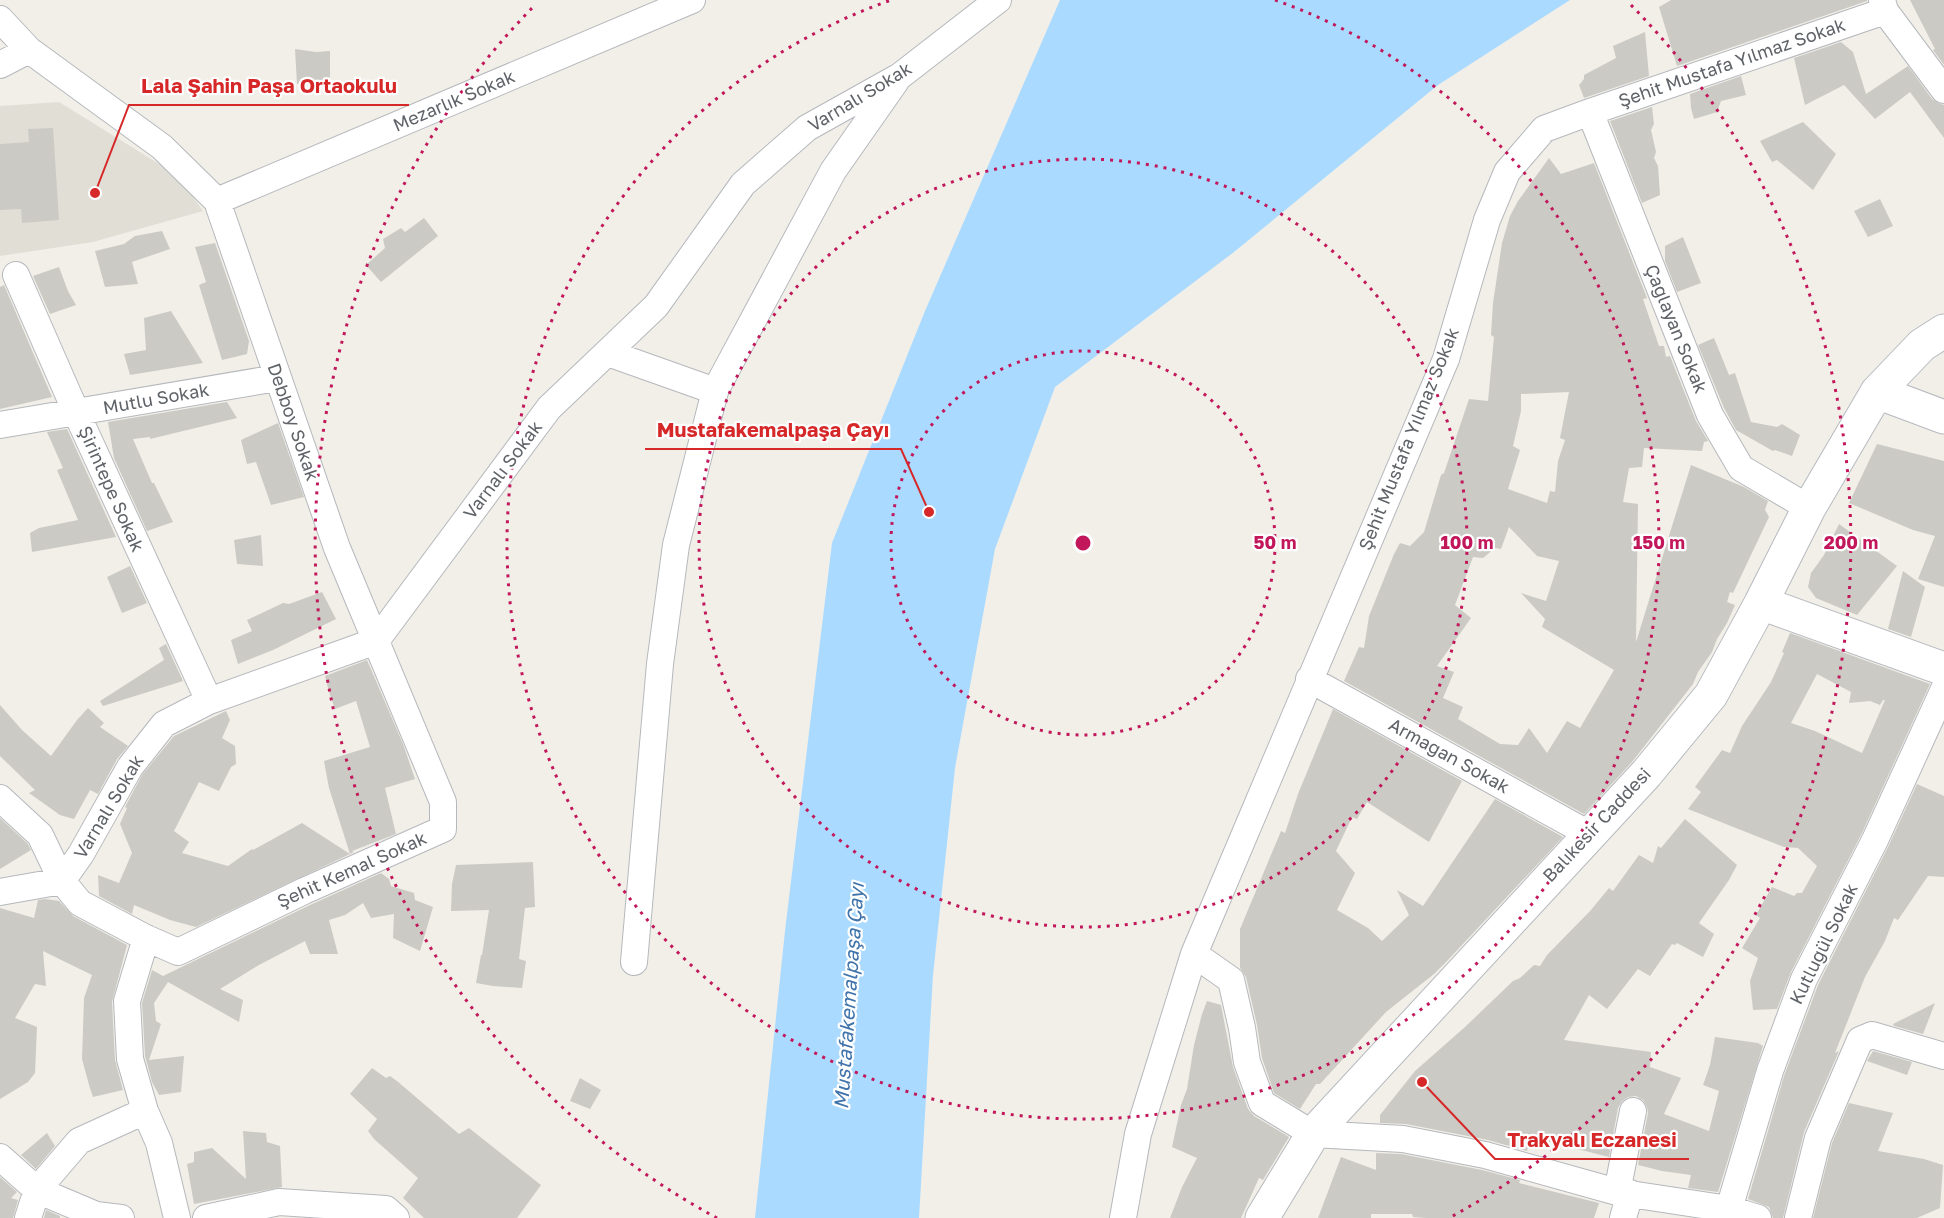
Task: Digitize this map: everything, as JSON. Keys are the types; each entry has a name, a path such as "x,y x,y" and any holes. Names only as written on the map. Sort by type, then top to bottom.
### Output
{"main road":[{"name":"Balıkesir Caddesi","path":"1262,1218 1313,1134 1646,774 1711,695 1809,508 1876,393 1922,345 1944,331"},
{"path":"1876,393 1944,417"},
{"path":"1761,603 1944,669"}],"street":[{"name":"Mezarlık Sokak","path":"217,201 692,0"},
{"name":"Varnalı Sokak","path":"62,881 81,854 130,767 164,724 209,701 376,641 549,408 656,306 743,184 807,128 900,76 999,0"},
{"path":"1883,6 1944,90"},
{"name":"Şehit Mustafa Yılmaz Sokak","path":"1123,1218 1138,1134 1194,954 1446,358 1487,220 1507,172 1544,129 1883,6"},
{"path":"0,19 29,50 162,147 217,201"},
{"path":"0,65 29,50"},
{"path":"634,962 660,664 676,544 715,391 833,171 900,76"},
{"name":"Çağlayan Sokak","path":"1590,112 1710,415 1741,468 1809,508"},
{"name":"Debboy Sokak","path":"217,201 337,548 376,641"},
{"name":"Şirintepe Sokak","path":"16,275 76,412 209,701"},
{"path":"608,353 715,391"},
{"name":"Mutlu Sokak","path":"0,425 277,378"},
{"name":"Şehit Kemal Sokak","path":"146,938 177,952 304,891 443,829 442,802 376,641"},
{"name":"Armağan Sokak","path":"1309,679 1589,834"},
{"name":"Kutlugül Sokak","path":"1728,1209 1770,1071 1804,979 1875,840 1944,689"},
{"path":"0,798 40,835 62,881 80,903 146,938 127,1001 130,1059 145,1111 159,1143 177,1218"},
{"path":"0,892 62,881"},
{"path":"1194,954 1230,980 1242,1028 1247,1062 1262,1103 1313,1134 1402,1139 1426,1143 1485,1155 1624,1193 1728,1209 1758,1218"},
{"path":"1797,1218 1818,1138 1860,1040 1872,1035 1944,1056"},
{"path":"28,1218 37,1190 79,1141 145,1111"},
{"path":"1623,1218 1634,1111"},
{"path":"0,1157 37,1190 96,1215 121,1218"},
{"path":"221,1216 279,1202 386,1209 396,1218"}],"shaded area":[{"path":"59,102 177,175 203,211 93,242 0,256 0,106"}],"water":[{"path":"1060,0 1570,0 1438,85 1234,252 1055,387 995,549 955,768 933,975 919,1218 755,1218 785,931 832,543 925,311"}],"building":[{"path":"1671,0 1867,1 1677,66 1659,7"},
{"path":"1910,0 1944,0 1944,65 1933,50 1935,49"},
{"path":"1645,32 1649,76 1584,98 1579,85 1584,75 1616,58 1613,46"},
{"path":"1841,42 1853,52 1866,94 1908,66 1932,99 1944,105 1944,138 1910,92 1875,119 1844,85 1805,105 1794,58"},
{"path":"295,49 330,51 330,83 297,84"},
{"path":"1741,76 1746,95 1721,101 1717,112 1694,119 1690,94"},
{"path":"1652,107 1654,124 1651,130 1656,152 1654,158 1658,166 1660,195 1642,203 1610,121"},
{"path":"1803,122 1836,154 1813,190 1777,160 1772,162 1760,141"},
{"path":"53,128 59,220 22,223 21,209 0,210 0,144 29,142 28,129"},
{"path":"1549,158 1561,174 1594,163 1647,298 1643,299 1659,346 1664,346 1666,357 1670,356 1696,421 1708,441 1704,442 1702,451 1644,448 1642,467 1629,468 1623,502 1638,504 1636,642 1691,465 1744,487 1768,501 1765,510 1769,517 1733,593 1730,592 1727,602 1735,605 1712,652 1698,672 1693,684 1632,762 1584,814 1344,681 1359,647 1364,648 1369,616 1394,554 1400,543 1410,546 1424,532 1441,475 1444,473 1469,399 1488,401 1494,337 1491,335 1493,303 1502,243 1510,216","holes":["1569,392 1560,438 1565,440 1558,461 1555,492 1550,491 1547,503 1508,489 1520,450 1513,446 1521,411 1521,394","1509,527 1537,556 1559,561 1546,601 1521,593 1545,619 1542,627 1614,670 1580,728 1567,721 1547,753 1529,728 1518,745 1500,744 1458,719 1463,707 1443,698 1454,672 1437,666 1471,618 1455,605 1473,557 1483,558 1495,548 1501,549"]},
{"path":"1880,199 1893,226 1868,237 1854,211"},
{"path":"424,218 438,236 381,282 366,265 385,248 383,239 401,228 405,232"},
{"path":"162,231 170,249 132,262 138,284 105,287 95,251 124,244 135,236"},
{"path":"1683,237 1701,283 1677,292 1665,261 1665,246"},
{"path":"215,243 249,341 247,354 222,360 199,285 206,282 195,247"},
{"path":"59,267 76,305 50,314 33,276"},
{"path":"4,285 52,397 0,409 0,287"},
{"path":"171,311 203,363 130,375 124,354 146,350 144,318"},
{"path":"1714,338 1729,375 1735,373 1751,422 1777,427 1782,424 1800,435 1792,456 1773,451 1736,430 1724,408 1698,345"},
{"path":"227,402 237,418 150,439 150,437 133,439 152,483 173,522 147,531 114,458 108,422"},
{"path":"278,423 304,497 271,505 256,462 247,464 241,440"},
{"path":"67,429 116,537 32,552 30,533 39,528 78,520 57,470 63,468 47,432"},
{"path":"1877,444 1944,461 1944,587 1918,579 1935,536 1913,530 1849,503"},
{"path":"1839,524 1897,566 1857,615 1816,598 1808,587 1811,573 1824,555"},
{"path":"261,535 263,566 237,564 234,540"},
{"path":"130,566 147,603 122,613 107,577"},
{"path":"1903,571 1925,587 1911,637 1888,629"},
{"path":"322,592 336,619 273,650 238,664 231,640 252,631 247,620 283,603 289,604"},
{"path":"1790,633 1930,684 1862,833 1791,972 1777,1009 1753,1010 1750,981 1758,958 1742,948 1760,918 1756,915 1772,887 1794,896 1802,893 1817,866 1798,848 1784,847 1688,809 1701,792 1695,787 1722,750 1730,753 1742,726 1771,682 1784,653 1782,652","holes":["1817,674 1851,692 1849,703 1870,701 1880,705 1885,700 1862,753 1815,731 1791,723"]},
{"path":"166,644 183,681 103,706 100,701 164,660 159,648"},
{"path":"367,660 403,744 415,779 385,788 396,834 352,851 354,852 350,854 329,788 324,761 370,747 356,701 335,709 325,676"},
{"path":"0,705 22,730 51,756 88,708 104,723 100,727 128,746 117,759 98,794 90,790 74,819 60,815 29,793 35,790 0,756"},
{"path":"1333,709 1462,781 1429,842 1367,802 1357,819 1352,817 1336,851 1355,873 1337,910 1368,928 1382,941 1409,915 1397,890 1423,906 1495,799 1563,837 1434,974 1386,1012 1320,1084 1316,1084 1300,1109 1274,1093 1262,1058 1246,977 1240,968 1240,929 1281,831 1285,833 1298,794"},
{"path":"226,711 230,720 222,738 235,746 236,764 231,767 219,791 199,782 174,831 189,842 182,853 228,866 252,849 302,823 350,854 196,927 170,920 134,905 132,914 99,896 98,875 119,883 132,853 120,824 127,808 125,807 142,775 174,736"},
{"path":"1917,784 1944,796 1944,877 1928,876 1898,920 1894,918 1885,941 1865,977 1835,1053 1839,1051 1804,1132 1783,1218 1773,1218 1769,1207 1748,1199 1784,1076 1818,985 1888,847"},
{"path":"0,818 28,844 31,850 0,869"},
{"path":"1685,819 1737,865 1699,923 1714,934 1703,957 1677,943 1672,944 1650,976 1638,969 1607,1009 1589,995 1564,1040 1651,1052 1650,1067 1681,1078 1664,1114 1709,1131 1719,1091 1703,1085 1710,1065 1715,1037 1758,1043 1763,1046 1718,1192 1688,1188 1691,1175 1638,1165 1648,1113 1643,1100 1636,1096 1622,1101 1618,1108 1609,1157 1534,1138 1527,1151 1488,1140 1406,1124 1380,1123 1380,1115 1415,1071 1513,981 1520,978 1534,965 1540,966 1547,955 1609,888 1613,891 1639,855 1653,863 1658,846 1661,848"},
{"path":"533,862 535,907 525,908 519,959 526,961 522,988 476,983 489,910 451,911 452,884 456,865"},
{"path":"381,873 389,879 391,886 414,893 415,900 433,907 420,951 393,938 394,914 371,918 363,903 345,915 329,920 338,954 310,954 305,941 220,989 243,1000 239,1022 168,982 154,1003 156,1021 161,1024 149,1060 184,1056 181,1092 159,1095 152,1082 145,1056 142,1003 152,970 163,976"},
{"path":"38,900 59,901 73,916 127,945 112,1002 115,1060 123,1090 93,1097 89,1085 82,1059 84,998 92,975 43,951 46,986 35,984 15,1018 37,1027 35,1073 28,1082 0,1099 0,908 34,918"},
{"path":"1207,1001 1221,1005 1233,1067 1248,1109 1254,1116 1289,1137 1263,1180 1259,1178 1241,1218 1170,1218 1197,1158 1172,1147 1181,1105 1187,1089 1194,1045"},
{"path":"1935,1003 1923,1034 1894,1026 1893,1024"},
{"path":"1873,1051 1912,1062 1907,1075 1867,1061"},
{"path":"372,1068 386,1078 390,1076 397,1081 459,1134 469,1128 541,1185 517,1218 424,1218 403,1198 418,1178 374,1139 368,1131 377,1119 350,1094"},
{"path":"580,1078 601,1090 590,1109 570,1101"},
{"path":"1849,1103 1893,1113 1878,1151 1924,1159 1943,1165 1940,1208 1917,1218 1813,1218 1832,1143"},
{"path":"243,1131 266,1133 267,1142 280,1146 282,1187 194,1204 187,1164 194,1162 194,1152 212,1148 246,1179"},
{"path":"47,1133 55,1146 36,1169 21,1155"},
{"path":"1376,1153 1401,1154 1482,1170 1520,1180 1519,1183 1599,1203 1594,1218 1425,1218 1413,1217 1412,1214 1371,1214 1371,1218 1318,1218 1341,1157 1376,1170"},
{"path":"0,1177 17,1192 11,1198 18,1200 13,1218 0,1218"},
{"path":"46,1210 60,1216 60,1218 44,1218"}],"place":[{"name":"Lala Şahin Paşa Ortaokulu","path":"95,193"},
{"name":"Mustafakemalpaşa Çayı","path":"929,512"},
{"name":"Trakyalı Eczanesi","path":"1422,1082"}]}
